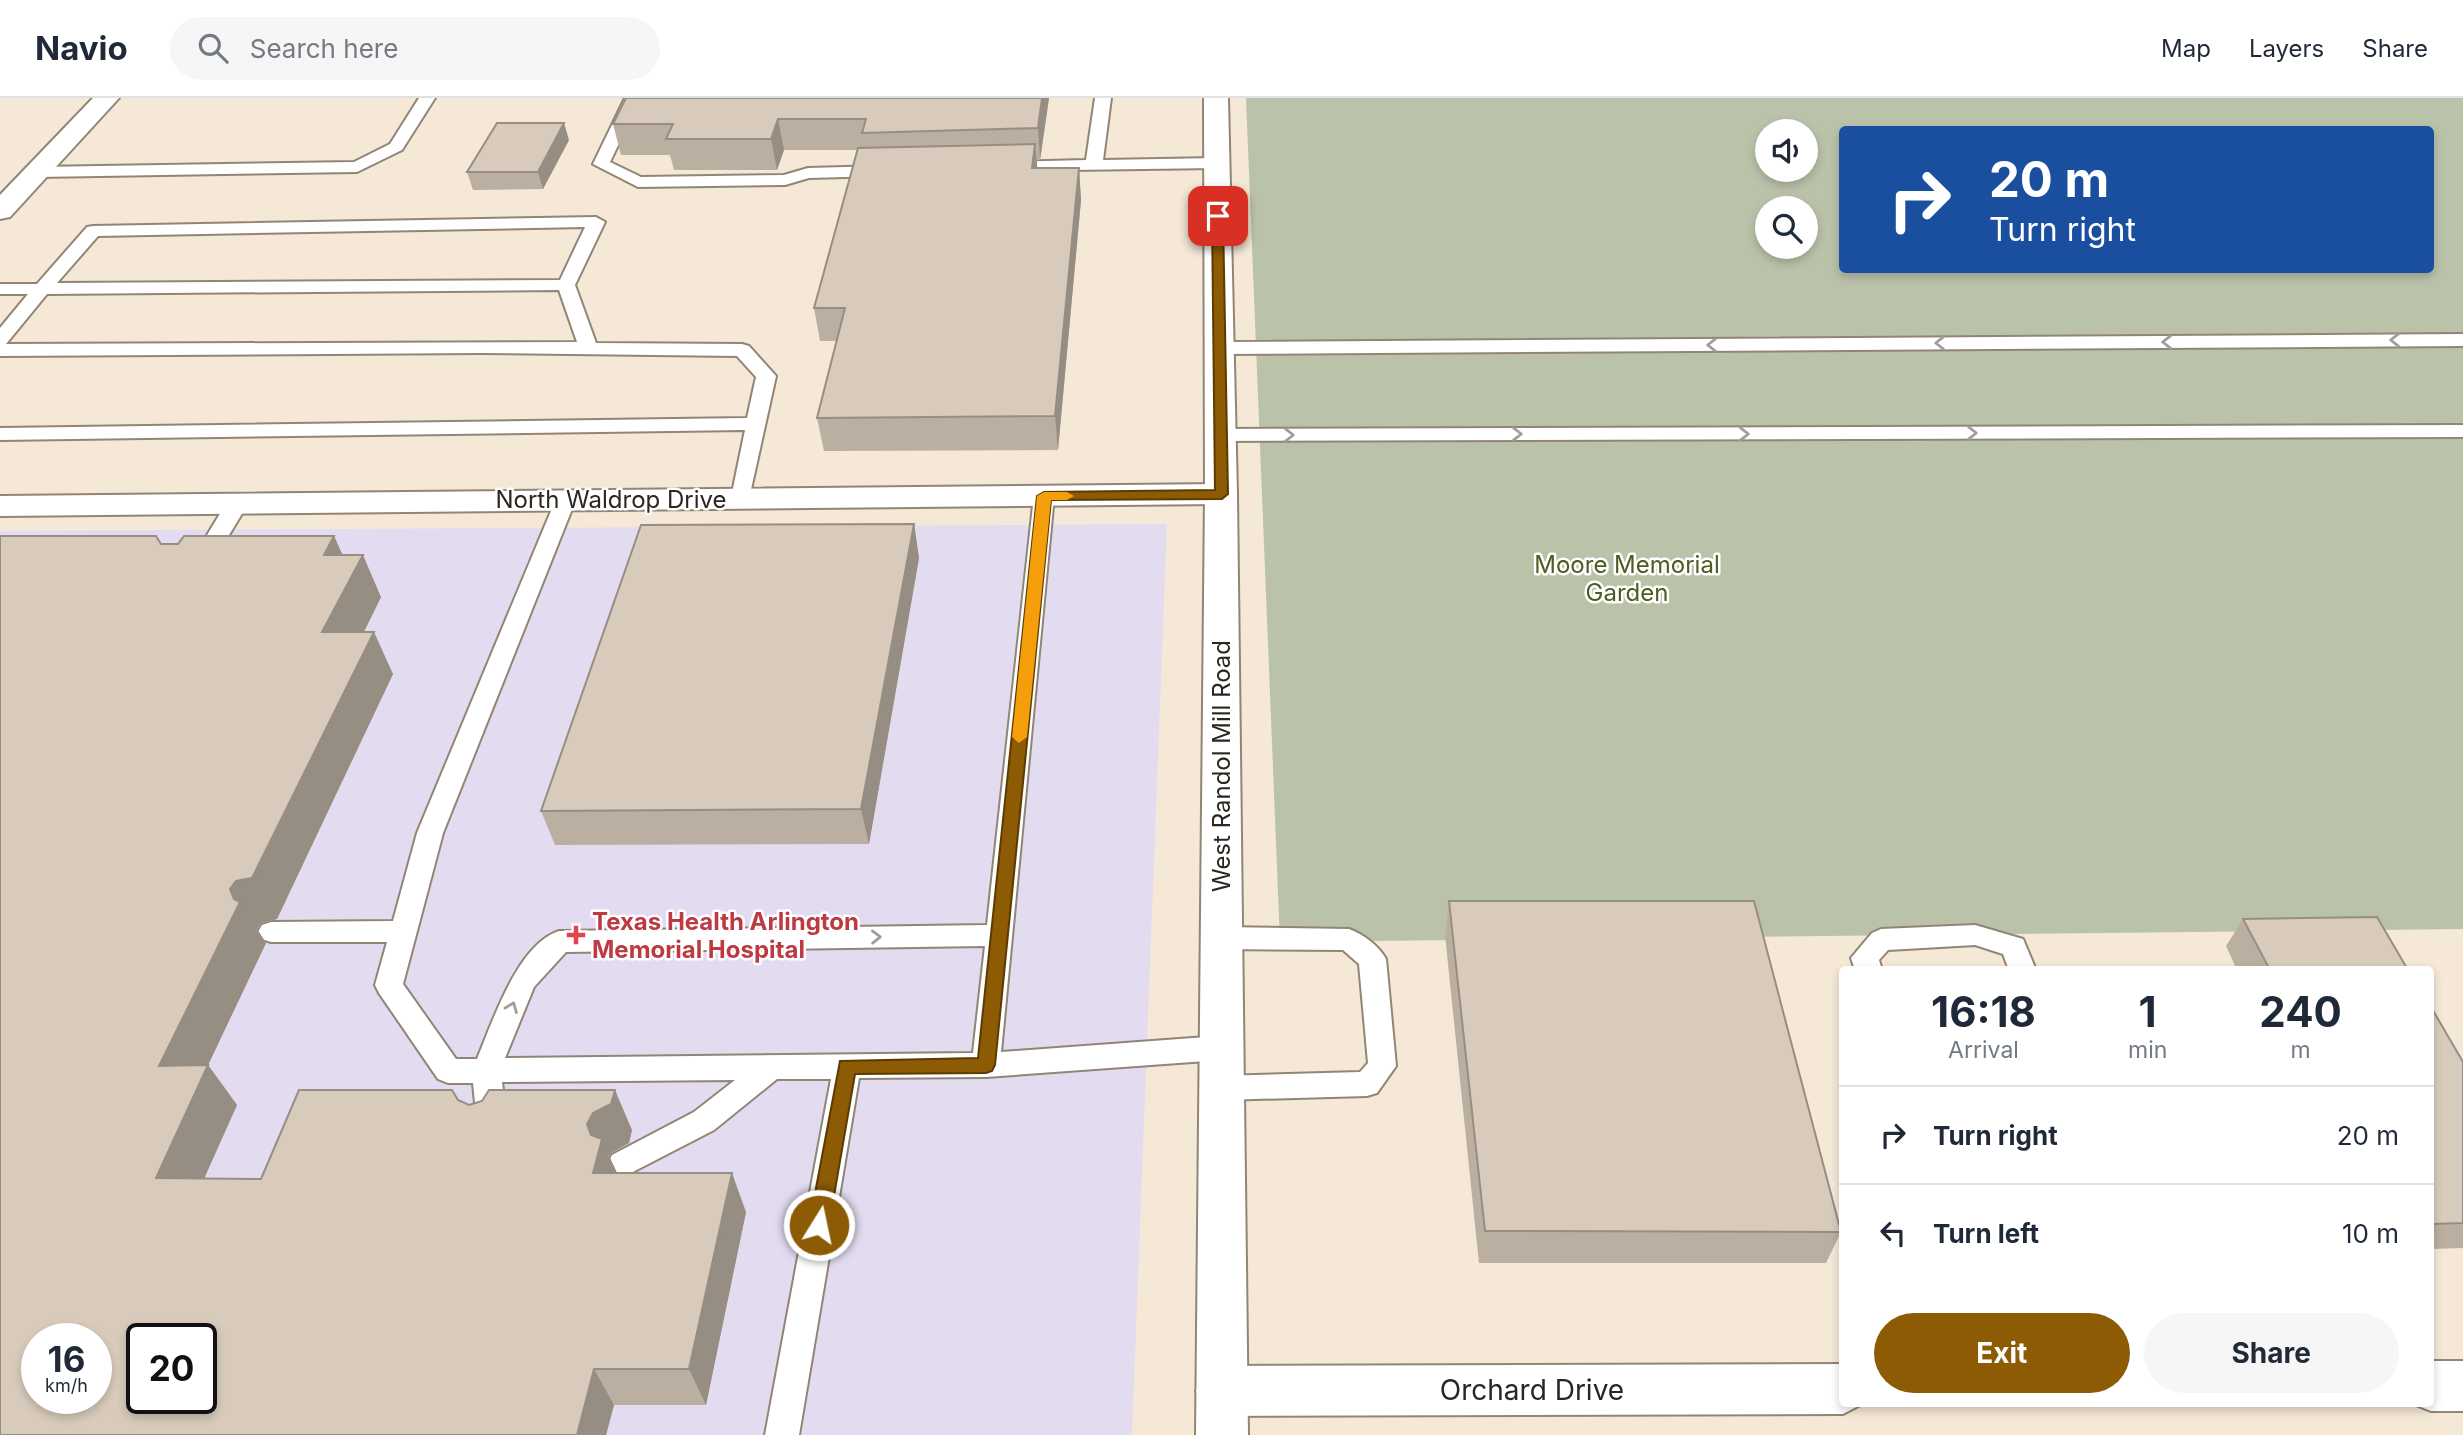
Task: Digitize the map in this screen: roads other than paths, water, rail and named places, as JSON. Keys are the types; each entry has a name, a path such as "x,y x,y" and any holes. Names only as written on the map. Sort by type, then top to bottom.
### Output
{"street":[{"path":"2,206 107,98"},
{"name":"West Randol Mill Road","path":"1216,98 1222,494 1222,1413"},
{"name":"North Waldrop Drive","path":"0,506 1222,494"},
{"path":"2434,1386 2463,1386"},
{"name":"Orchard Drive","path":"1222,1413 1839,1389"}],"lane":[{"path":"37,172 357,167 396,148 426,98"},
{"path":"633,98 601,164 638,182 785,180 808,173 904,170"},
{"path":"1094,165 1103,98"},
{"path":"985,168 1217,163"},
{"path":"0,340 93,231 596,222 566,285 588,348"},
{"path":"0,289 566,285"},
{"path":"1220,348 2463,340"},
{"path":"0,350 742,350 766,376 741,498"},
{"path":"0,434 756,424"},
{"path":"1221,435 2463,431"},
{"path":"986,1065 1044,496"},
{"path":"566,499 430,833 389,985 448,1071 986,1065 1221,1068 1367,1084 1382,1066 1373,959 1349,940 1220,938"},
{"path":"192,578 238,502"},
{"path":"271,932 403,931"},
{"path":"492,1129 486,1070 523,981 559,942 999,935"},
{"path":"1868,966 1865,958 1881,940 1975,935 2014,946 2022,966"},
{"path":"782,1435 847,1067"},
{"path":"623,1164 704,1121 769,1068"}],"place":[{"name":"Texas Health Arlington Memorial Hospital","path":"576,935"}],"park label":[{"name":"Moore Memorial Garden","path":"1627,578"}]}
